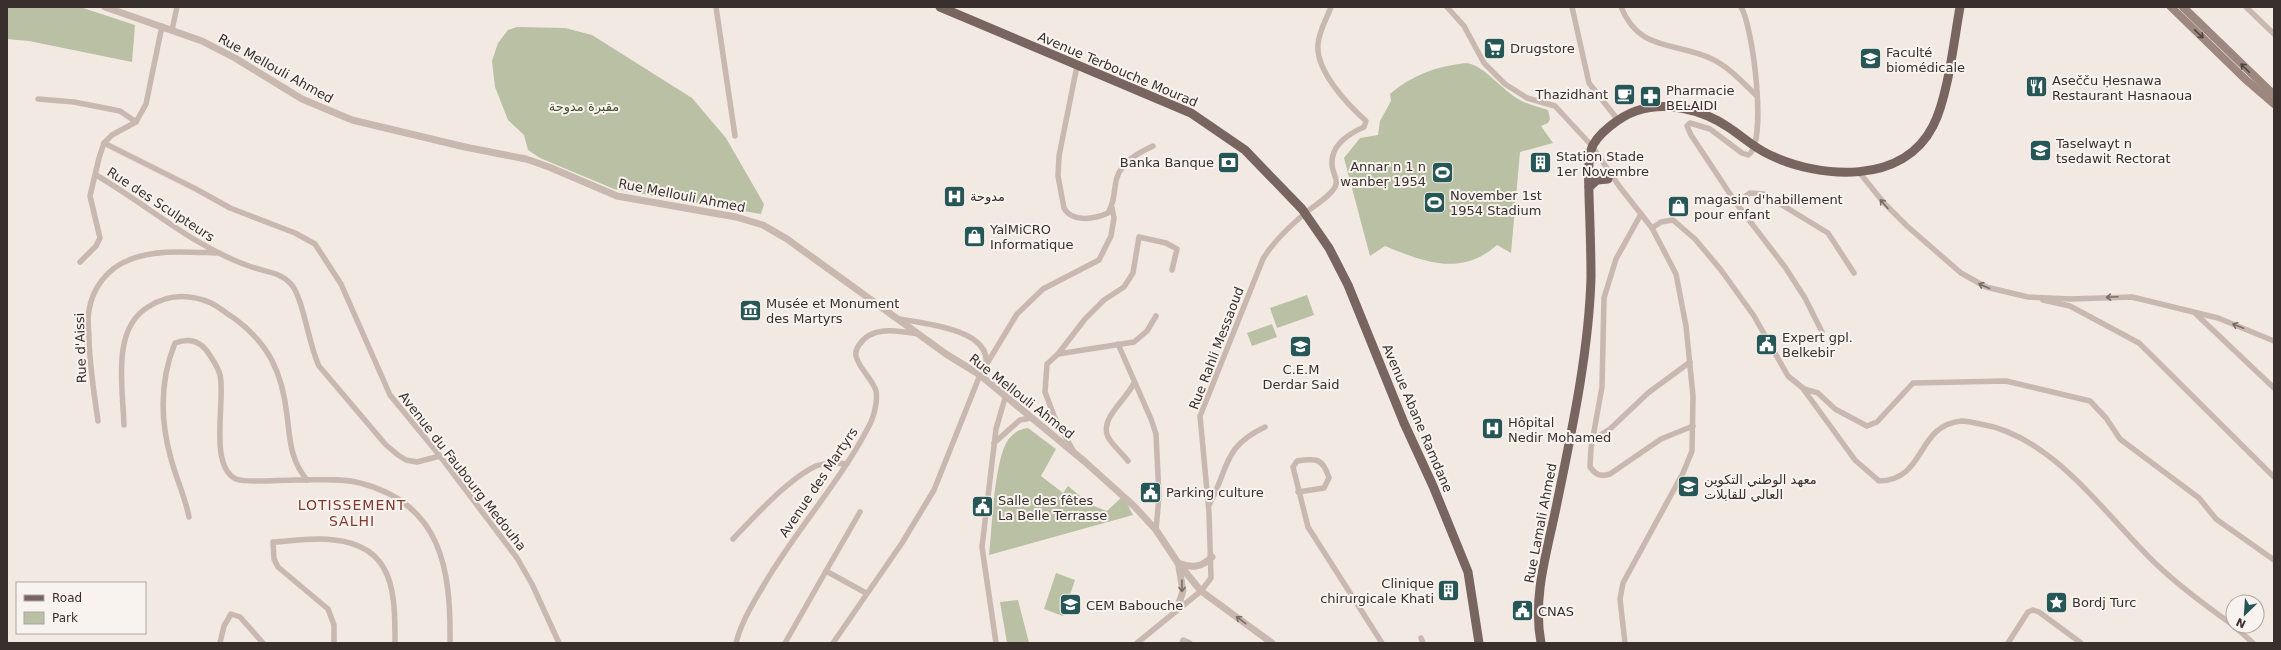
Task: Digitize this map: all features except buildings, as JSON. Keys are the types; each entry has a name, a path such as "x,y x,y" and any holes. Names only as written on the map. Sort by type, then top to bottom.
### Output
{"main road":[{"name":"Avenue Terbouche Mourad","path":"940,7 1191,113 1245,150 1305,213"},
{"path":"1956,7 1960,10"},
{"path":"1592,146 1618,120 1635,111 1654,107 1674,107 1693,110 1712,117 1770,156 1805,166 1859,172 1882,168 1900,160 1928,135 1934,124 1942,100 1960,10 1963,7"},
{"path":"2172,7 2245,79 2274,104"},
{"path":"2183,7 2274,95"},
{"name":"Rue Lamali Ahmed","path":"1541,643 1537,621 1541,580 1558,501 1577,394 1589,311 1591,276 1589,170 1592,146"},
{"path":"1589,187 1597,180 1608,179"},
{"name":"Avenue Abane Ramdane","path":"1305,213 1329,248 1348,285 1468,572 1479,643"}],"street":[{"name":"Rue Mellouli Ahmed","path":"105,7 202,41 235,58 302,99 352,120 465,147 526,159 549,167 617,196 736,217 763,225 787,239 919,334 980,375 1005,398 1075,454 1134,506 1156,530 1178,563 1201,590 1272,643"},
{"path":"172,30 177,7"},
{"path":"716,7 735,136"},
{"name":"Rue Rahli Messaoud","path":"1137,643 1201,590 1211,578 1212,557 1209,506 1200,416 1263,259 1270,246 1305,213 1334,190 1337,181 1332,164 1335,150 1345,136 1364,128 1366,121 1357,113 1322,69 1318,45 1331,7"},
{"path":"1447,7 1464,26 1484,63 1505,84 1527,98 1555,106 1592,146 1619,186 1652,228 1676,274 1686,326 1690,362 1693,396 1692,450 1683,473 1623,583 1620,599 1625,643"},
{"path":"1572,7 1589,82 1618,120"},
{"path":"1621,7 1628,22 1642,37 1712,59 1736,76 1757,96"},
{"path":"1741,7 1751,42 1759,113 1755,147 1748,155 1742,153 1710,129 1690,123 1687,126 1691,135 1736,203 1785,267 1805,298 1822,332"},
{"path":"2246,7 2274,34"},
{"path":"80,262 100,238 90,196 104,143 112,135 136,122 146,104 162,26"},
{"path":"1077,66 1059,156 1058,176 1064,208 1071,216 1081,218 1104,215 1112,208"},
{"path":"38,99 74,102 120,111 136,122"},
{"name":"Avenue du Faubourg Medouha","path":"104,143 196,189 230,208 296,233 315,244 341,284 390,395 440,456 517,558 532,584 559,643"},
{"path":"833,643 866,593 902,543 934,490 980,375 1017,314 1043,290 1099,260 1111,236 1114,218 1112,208 1116,178 1120,168 1135,155 1153,146"},
{"path":"1589,170 1619,186"},
{"path":"1859,172 1895,215 1961,273 1986,288 2070,306 2139,343 2274,477"},
{"name":"Rue des Sculpteurs","path":"96,175 200,244 250,267 276,274 292,284 312,354 318,366 386,445 398,455 412,461 426,461 440,456"},
{"path":"1736,203 1750,193 1764,194 1828,233 1854,273"},
{"path":"1641,214 1616,259 1604,298 1602,387 1594,439 1591,448 1590,467 1594,473 1603,477 1610,474 1661,439 1693,426"},
{"path":"1652,228 1661,222 1673,220 1695,239 1721,270 1754,316 1788,376 1804,389 1855,460 1879,481 1891,481 1903,475 1912,467 1929,440 1944,424 1963,421 1992,426 2026,440 2066,470 2155,563 2195,598 2225,620"},
{"path":"1075,454 1054,416 1045,392 1047,364 1058,354 1085,319 1104,300 1124,287 1133,273 1139,237 1166,243 1177,249 1172,270"},
{"name":"Rue d'Aissi","path":"98,422 90,368 88,311 98,285 115,267 129,260 144,256 175,252 218,253"},
{"path":"124,425 122,377 124,347 135,317 154,303 177,296 196,297 216,306 248,328 270,355 283,388 291,450 295,463 307,480"},
{"path":"2028,297 2070,299 2132,297 2218,318 2274,341"},
{"path":"2192,311 2207,321 2274,388"},
{"path":"1058,354 1134,342 1147,331 1156,316"},
{"path":"897,318 963,332 973,339 983,351 986,365"},
{"name":"Avenue des Martyrs","path":"736,643 742,623 775,566 847,464 870,425 874,413 876,392 856,356 857,349 862,340 878,332 887,331 919,334"},
{"path":"189,517 170,456 163,421 162,398 172,352 176,343 184,340 201,344 214,361 220,375 220,440 226,467 233,476 242,480 350,481 369,486 403,502 426,522 437,544 442,563 450,614 450,643"},
{"path":"1118,344 1151,419 1156,434 1159,496 1156,530"},
{"path":"1594,439 1610,429 1648,393 1690,362"},
{"path":"1804,389 1818,393 1835,409 1867,426 1877,422 1913,383 2006,382 2090,401 2106,418 2120,439 2199,498 2216,519 2274,560"},
{"path":"1128,461 1107,435 1106,424 1110,414 1129,395 1134,383"},
{"path":"996,643 982,547 994,443 1005,398"},
{"path":"994,443 1020,420 1031,418"},
{"path":"1209,506 1218,489 1233,449 1255,432 1265,427"},
{"path":"1298,492 1324,488 1329,478 1326,468 1320,461 1310,459 1297,461 1293,467 1298,492 1308,526 1382,643"},
{"path":"733,539 756,515 798,478 816,466 833,463 847,464"},
{"path":"785,643 860,512"},
{"path":"334,643 334,625 328,609 278,567 274,559 273,542 334,540 373,553 385,568 389,578 395,606 395,643"},
{"path":"1177,609 1183,591 1182,578 1178,563 1195,567 1206,563 1212,557"},
{"path":"826,571 866,593"},
{"path":"2008,643 2028,612 2033,610 2039,612 2081,643"},
{"path":"220,643 228,618 231,614 235,614 240,617 263,643"},
{"path":"2242,634 2253,643"},
{"path":"1182,643 1182,640 1190,643"}],"green space":[{"path":"7,7 80,7 135,25 132,62 29,41 7,39"},
{"name":"مقبرة مدوحة","path":"517,27 565,28 592,35 692,98 726,138 764,204 761,214 614,189 540,158 528,150 524,135 508,120 495,87 492,61 498,43 508,30"},
{"name":"November 1st 1954 Stadium","path":"1466,63 1472,64 1485,72 1519,99 1531,105 1548,110 1550,119 1548,123 1541,126 1553,143 1520,152 1511,253 1497,245 1483,255 1470,261 1456,264 1442,264 1428,261 1385,246 1370,256 1344,158 1360,138 1378,135 1380,121 1391,101 1390,94 1398,87 1425,72 1445,66"},
{"path":"1307,295 1314,315 1277,328 1270,308"},
{"path":"1272,324 1277,337 1252,346 1247,333"},
{"path":"1028,428 1056,449 1041,476 1063,493 1068,486 1091,505 1107,511 1123,496 1133,515 989,555 997,479 1003,450 1012,435 1019,430"},
{"path":"1056,573 1075,580 1063,616 1044,609"},
{"path":"1018,600 1029,643 1007,643 1000,602"}],"place":[{"name":"Drugstore","path":"1494,48"},
{"name":"Faculté biomédicale","path":"1871,59"},
{"name":"Asečču Ḥesnawa Restaurant Hasnaoua","path":"2037,87"},
{"name":"Thazidhant","path":"1624,94"},
{"name":"Pharmacie BELAIDI","path":"1650,97"},
{"name":"Taselwayt n tsedawit Rectorat","path":"2041,150"},
{"name":"Banka Banque","path":"1229,162"},
{"name":"Station Stade 1er Novembre","path":"1540,163"},
{"name":"Annar n 1 n wanbeṛ 1954","path":"1442,173"},
{"name":"مدوحة","path":"954,196"},
{"name":"November 1st 1954 Stadium","path":"1435,202"},
{"name":"magasin d'habillement pour enfant","path":"1678,206"},
{"name":"YalMiCRO Informatique","path":"974,236"},
{"name":"Musée et Monument des Martyrs","path":"751,310"},
{"name":"Expert gpl. Belkebir","path":"1767,344"},
{"name":"C.E.M Derdar Said","path":"1301,347"},
{"name":"Hôpital Nedir Mohamed","path":"1492,429"},
{"name":"معهد الوطني التكوين العالي للقابلات","path":"1689,486"},
{"name":"Parking culture","path":"1151,492"},
{"name":"Salle des fêtes La Belle Terrasse","path":"983,507"},
{"name":"Clinique chirurgicale Khati","path":"1449,590"},
{"name":"Bordj Turc","path":"2056,602"},
{"name":"CEM Babouche","path":"1070,605"},
{"name":"CNAS","path":"1523,611"}],"district":[{"name":"LOTISSEMENT SALHI","path":"352,514"}]}
